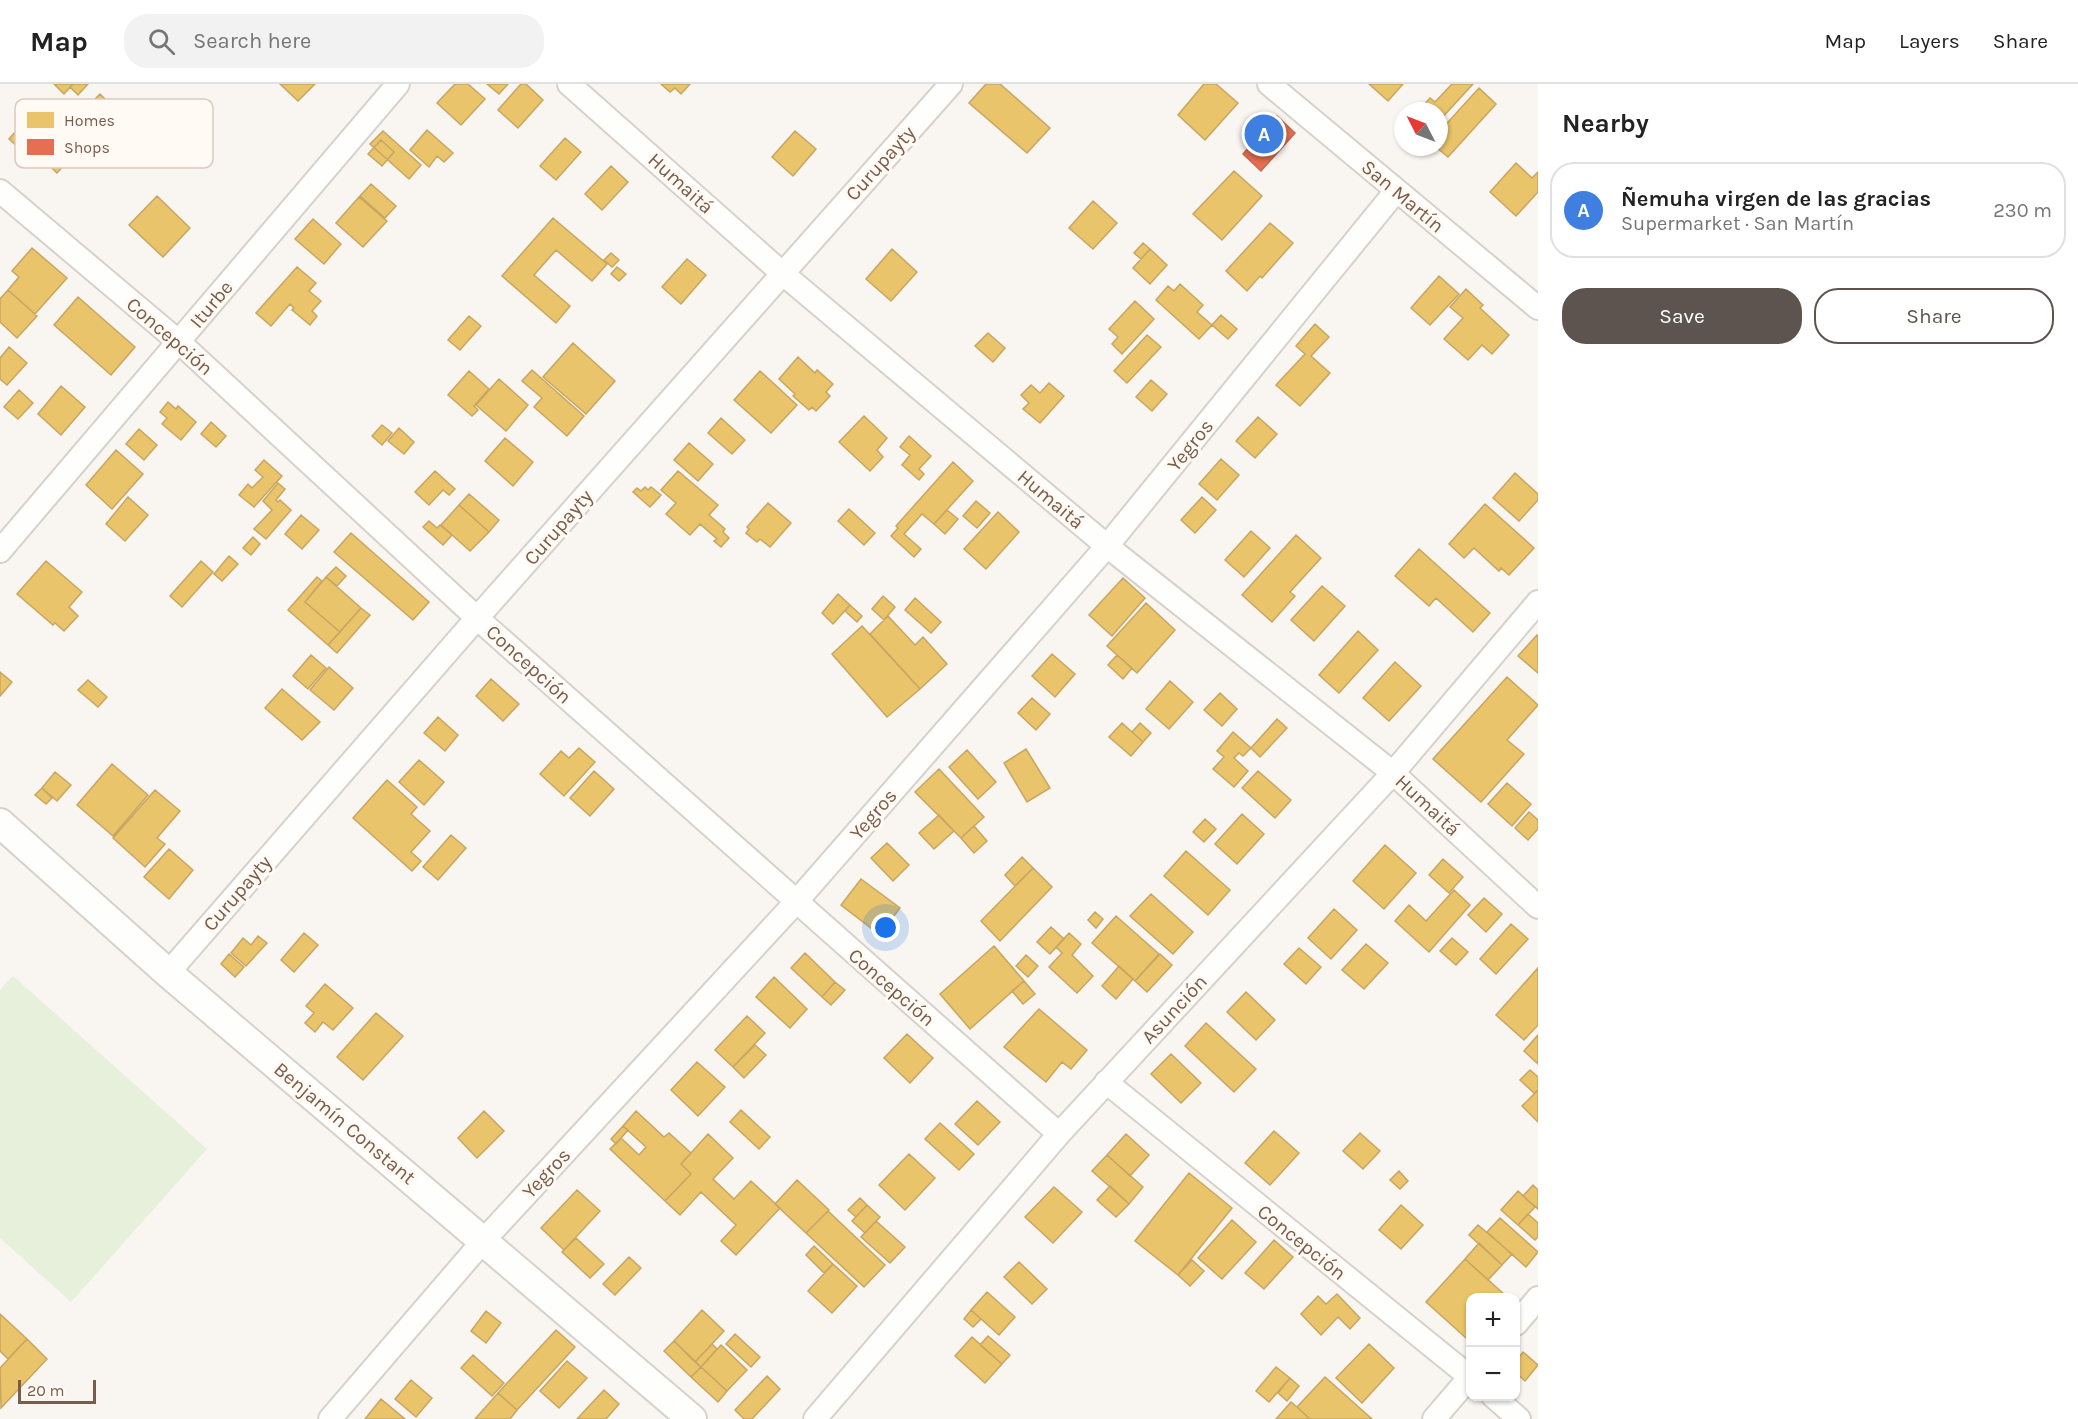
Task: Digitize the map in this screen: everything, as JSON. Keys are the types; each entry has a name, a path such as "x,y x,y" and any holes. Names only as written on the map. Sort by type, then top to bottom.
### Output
{"street":[{"name":"Iturbe","path":"0,551 398,84"},
{"name":"Humaitá","path":"569,84 782,273 1107,546 1393,773 1538,907"},
{"name":"Curupayty","path":"168,973 477,618 951,84"},
{"name":"San Martín","path":"1269,84 1538,308"},
{"name":"Concepción","path":"0,191 179,342 477,618 1059,1134"},
{"name":"Yegros","path":"330,1419 484,1240 796,902 1107,546 1396,191"},
{"name":"Asunción","path":"815,1419 1059,1134 1393,773 1538,602"},
{"name":"Benjamín Constant","path":"0,823 168,973 692,1419"},
{"name":"Concepción","path":"1106,1082 1466,1374"},
{"path":"1520,1318 1538,1298"},
{"path":"1434,1419 1466,1382"},
{"path":"1499,1401 1520,1419"}],"green space":[{"path":"13,976 207,1149 71,1302 0,1238 0,990"}],"building: Homes":[{"path":"54,84 73,84 64,94"},
{"path":"73,84 88,84 78,95 70,87"},
{"path":"280,84 315,84 298,101"},
{"path":"455,84 468,84 485,99 461,125 437,103"},
{"path":"487,84 508,84 499,94"},
{"path":"521,84 526,84 543,100 518,128 498,110"},
{"path":"661,84 690,84 681,94 675,88 670,92"},
{"path":"986,84 1000,84 1050,128 1027,153 969,103"},
{"path":"1204,84 1216,84 1238,103 1205,140 1178,115"},
{"path":"1369,84 1403,84 1388,101"},
{"path":"1452,84 1473,84 1448,111 1448,102 1435,102"},
{"path":"1479,88 1496,104 1448,157 1448,122"},
{"path":"100,94 105,99 95,99"},
{"path":"427,130 453,153 444,162 437,156 429,167 410,150"},
{"path":"383,131 421,165 409,179 370,144"},
{"path":"795,131 816,149 793,176 772,157"},
{"path":"15,132 15,144 9,139"},
{"path":"565,138 581,152 556,180 540,166"},
{"path":"381,140 394,152 382,166 368,154"},
{"path":"1516,163 1532,178 1538,172 1538,192 1516,216 1490,192"},
{"path":"611,166 628,182 602,210 585,194"},
{"path":"52,168 62,168 57,173"},
{"path":"1234,171 1262,196 1222,240 1193,214"},
{"path":"371,184 396,206 385,218 360,196"},
{"path":"157,196 190,228 163,257 129,225"},
{"path":"359,197 387,221 363,247 336,223"},
{"path":"1093,201 1117,223 1093,249 1069,228"},
{"path":"553,218 607,264 592,281 556,250 534,275 570,306 556,323 502,276"},
{"path":"313,219 341,244 324,264 295,239"},
{"path":"1270,223 1293,243 1262,278 1260,276 1247,291 1226,271"},
{"path":"1143,243 1150,249 1141,259 1134,253"},
{"path":"32,248 67,278 35,314 8,290 19,277 12,271"},
{"path":"892,249 917,272 891,301 866,279"},
{"path":"1150,249 1167,265 1150,284 1133,268"},
{"path":"611,253 619,260 612,267 604,260"},
{"path":"687,259 706,275 681,304 662,287"},
{"path":"297,267 316,283 309,291 321,301 312,311 317,316 310,325 292,310 294,308 290,304 271,326 256,313"},
{"path":"617,267 626,274 619,281 611,274"},
{"path":"1439,276 1459,294 1430,325 1411,308"},
{"path":"1180,284 1203,305 1197,312 1212,325 1199,339 1156,300 1168,286 1174,291"},
{"path":"1466,289 1483,305 1480,308 1509,335 1492,354 1482,345 1468,360 1444,339 1463,318 1450,307"},
{"path":"8,290 37,316 17,338 0,322 0,299"},
{"path":"78,297 135,347 111,375 54,325"},
{"path":"1135,301 1154,319 1122,354 1112,344 1118,337 1109,329"},
{"path":"1221,315 1237,329 1228,339 1212,325"},
{"path":"469,316 481,326 460,350 448,340"},
{"path":"1315,324 1329,337 1311,356 1330,373 1300,406 1276,385 1305,354 1296,346"},
{"path":"988,333 1005,348 993,362 975,346"},
{"path":"1147,335 1161,347 1127,383 1114,371"},
{"path":"573,343 615,381 586,414 543,377"},
{"path":"9,347 27,363 7,385 0,379 0,358"},
{"path":"798,357 815,373 817,370 833,384 826,392 830,396 816,411 812,407 809,410 779,379"},
{"path":"532,370 584,416 567,436 534,407 542,398 522,381"},
{"path":"469,371 489,389 474,406 478,410 472,416 448,395"},
{"path":"760,371 797,405 771,433 734,400"},
{"path":"499,379 528,405 506,431 476,405"},
{"path":"1151,380 1167,394 1152,411 1136,397"},
{"path":"1049,383 1064,396 1040,423 1023,409 1029,403 1021,395 1031,385 1040,393"},
{"path":"61,386 85,407 61,435 38,414"},
{"path":"19,390 33,403 18,419 4,407"},
{"path":"168,402 176,409 178,406 196,422 181,440 162,424 167,418 160,412"},
{"path":"864,416 887,438 877,450 883,457 870,471 839,442"},
{"path":"1258,417 1277,434 1255,458 1236,441"},
{"path":"721,418 745,440 732,454 708,433"},
{"path":"211,422 226,436 216,447 201,434"},
{"path":"382,425 392,433 382,445 372,436"},
{"path":"399,428 414,442 404,454 388,441"},
{"path":"139,429 157,445 144,460 126,444"},
{"path":"909,436 931,456 919,469 924,474 919,480 902,465 910,455 900,447"},
{"path":"505,438 533,462 513,486 485,461"},
{"path":"689,443 713,464 698,481 674,460"},
{"path":"116,450 143,474 112,509 86,485"},
{"path":"1221,459 1239,475 1217,500 1199,484"},
{"path":"264,460 282,476 254,507 239,495 248,484 252,488 263,477 255,470"},
{"path":"953,462 973,481 934,524 922,514 904,534 921,549 914,557 891,536 898,528 896,526"},
{"path":"435,471 455,489 449,495 443,490 429,505 415,492"},
{"path":"678,471 718,505 709,515 725,529 723,532 729,538 721,547 714,541 717,539 700,524 690,535 666,514 676,503 661,490"},
{"path":"1515,473 1538,494 1538,500 1519,521 1493,498"},
{"path":"278,483 285,489 276,500 278,502 280,500 291,510 266,539 254,529 272,510 263,501"},
{"path":"645,487 648,490 651,487 661,495 650,507 633,492 637,488 641,491"},
{"path":"469,494 499,520 489,532 459,505"},
{"path":"128,497 148,515 125,541 106,524"},
{"path":"1202,497 1216,510 1195,533 1181,520"},
{"path":"976,501 990,513 977,528 963,516"},
{"path":"768,503 791,523 770,547 760,539 757,542 746,533 749,529 747,527"},
{"path":"1485,504 1534,548 1509,575 1501,568 1499,571 1474,548 1464,558 1449,544"},
{"path":"459,505 489,532 470,551 441,525"},
{"path":"849,509 875,533 864,545 838,521"},
{"path":"947,510 958,519 945,534 934,524"},
{"path":"998,512 1019,532 986,569 964,549"},
{"path":"301,515 319,530 302,549 285,534"},
{"path":"429,521 437,528 440,525 452,535 443,545 423,527"},
{"path":"1251,531 1270,548 1244,577 1225,560"},
{"path":"351,533 429,602 413,620 334,552"},
{"path":"1296,535 1321,558 1290,592 1295,596 1272,622 1242,595"},
{"path":"253,537 260,544 251,555 243,548"},
{"path":"1419,549 1490,613 1473,632 1436,598 1429,606 1395,576"},
{"path":"229,556 238,564 222,581 214,574"},
{"path":"46,561 82,592 69,607 78,616 64,631 55,623 53,625 17,594"},
{"path":"201,561 213,572 182,607 170,596"},
{"path":"336,567 346,576 337,586 326,577"},
{"path":"317,577 322,581 305,602 340,632 328,645 288,610"},
{"path":"326,577 361,608 340,632 305,602"},
{"path":"1123,578 1145,598 1112,636 1089,615"},
{"path":"1322,586 1345,606 1314,641 1291,620"},
{"path":"838,594 850,605 833,624 822,613"},
{"path":"883,596 895,607 884,620 872,609"},
{"path":"915,598 941,622 931,633 905,610"},
{"path":"1146,603 1175,630 1137,673 1107,646"},
{"path":"850,605 862,616 857,622 845,611"},
{"path":"361,608 370,615 337,653 328,645"},
{"path":"888,616 915,645 923,637 947,664 920,689 870,634"},
{"path":"862,626 920,689 887,717 832,654"},
{"path":"1358,631 1378,650 1339,693 1319,675"},
{"path":"1537,635 1538,637 1538,673 1518,656"},
{"path":"1052,654 1075,674 1055,697 1032,676"},
{"path":"311,655 326,668 308,689 293,676"},
{"path":"1117,655 1132,668 1123,679 1108,665"},
{"path":"1395,662 1421,686 1389,721 1363,698"},
{"path":"329,667 353,688 334,710 310,690"},
{"path":"0,672 12,682 0,696"},
{"path":"1507,677 1538,705 1507,740 1524,754 1481,802 1433,759"},
{"path":"491,679 519,704 503,721 476,696"},
{"path":"88,680 107,697 98,707 78,690"},
{"path":"1170,681 1193,702 1169,729 1146,709"},
{"path":"282,689 320,722 302,740 265,708"},
{"path":"1220,693 1237,709 1222,726 1204,710"},
{"path":"1032,698 1050,714 1036,730 1018,713"},
{"path":"438,717 458,735 445,751 424,733"},
{"path":"1277,719 1287,728 1260,757 1251,748"},
{"path":"1122,723 1143,742 1131,756 1109,737"},
{"path":"1140,723 1151,733 1143,742 1132,732"},
{"path":"1233,732 1251,748 1243,756 1239,753 1234,758 1248,771 1234,787 1213,769 1224,757 1217,751"},
{"path":"579,748 595,762 564,796 540,774 561,751 569,758"},
{"path":"1026,749 1050,788 1027,802 1004,763"},
{"path":"967,750 996,782 978,799 949,767"},
{"path":"419,760 444,782 424,805 399,782"},
{"path":"112,764 148,795 113,836 77,805"},
{"path":"939,769 984,817 961,838 915,792"},
{"path":"594,771 614,789 590,816 570,798"},
{"path":"1258,771 1291,800 1275,818 1242,788"},
{"path":"55,772 71,785 57,801 42,788"},
{"path":"387,780 417,807 411,814 430,831 411,852 421,861 412,871 353,818"},
{"path":"1507,783 1531,804 1512,826 1488,804"},
{"path":"42,788 52,798 46,804 35,795"},
{"path":"155,790 180,811 157,838 165,844 145,867 113,838"},
{"path":"1529,812 1538,820 1538,829 1528,840 1515,828"},
{"path":"1242,814 1264,834 1237,864 1215,844"},
{"path":"939,815 954,831 934,849 919,833"},
{"path":"1205,819 1216,829 1204,842 1193,832"},
{"path":"974,826 987,841 974,853 961,838"},
{"path":"451,835 466,848 438,880 423,867"},
{"path":"887,843 909,865 893,881 871,858"},
{"path":"1385,845 1416,873 1384,909 1353,881"},
{"path":"169,849 193,870 169,899 144,877"},
{"path":"1186,851 1230,890 1208,915 1164,876"},
{"path":"1022,857 1033,868 1015,886 1005,875"},
{"path":"1443,859 1463,877 1449,893 1429,875"},
{"path":"1033,868 1052,887 1000,941 981,921"},
{"path":"861,879 900,908 880,935 841,905"},
{"path":"1454,890 1470,905 1429,952 1395,921 1409,905 1426,921"},
{"path":"1151,894 1193,932 1173,954 1130,916"},
{"path":"1484,898 1502,914 1486,932 1468,915"},
{"path":"1334,909 1357,930 1331,959 1308,938"},
{"path":"1095,912 1103,919 1096,928 1088,920"},
{"path":"1116,916 1159,954 1135,981 1092,943"},
{"path":"1511,924 1528,939 1496,974 1480,959"},
{"path":"1051,927 1064,939 1050,954 1037,942"},
{"path":"304,933 318,945 294,972 281,960"},
{"path":"1069,933 1081,944 1072,955 1093,976 1077,993 1049,967 1062,953 1056,947"},
{"path":"258,936 267,943 246,966 231,953 243,938 251,945"},
{"path":"1452,938 1468,952 1456,965 1440,951"},
{"path":"1366,944 1388,963 1364,989 1342,970"},
{"path":"994,946 1024,981 970,1029 940,994"},
{"path":"1299,948 1321,967 1306,984 1284,964"},
{"path":"805,953 835,982 822,997 791,968"},
{"path":"229,954 244,967 235,977 221,964"},
{"path":"1160,954 1172,965 1147,992 1135,981"},
{"path":"1026,955 1038,966 1028,977 1016,966"},
{"path":"1119,966 1133,979 1116,999 1102,986"},
{"path":"1538,968 1538,1025 1524,1040 1496,1015"},
{"path":"774,977 807,1009 790,1028 756,997"},
{"path":"1024,981 1035,994 1023,1004 1012,991"},
{"path":"835,982 845,990 831,1005 822,997"},
{"path":"325,984 353,1008 333,1030 323,1022 315,1032 305,1023 314,1013 306,1006"},
{"path":"1246,992 1275,1020 1256,1040 1227,1012"},
{"path":"1039,1009 1087,1050 1071,1069 1062,1062 1046,1082 1004,1047"},
{"path":"376,1013 403,1036 363,1080 337,1057"},
{"path":"747,1016 765,1033 733,1067 715,1050"},
{"path":"1206,1023 1256,1069 1234,1092 1185,1046"},
{"path":"907,1034 933,1058 910,1083 884,1058"},
{"path":"1538,1035 1538,1064 1524,1051"},
{"path":"755,1045 766,1055 744,1078 733,1067"},
{"path":"1171,1054 1201,1083 1181,1103 1151,1074"},
{"path":"697,1062 725,1087 698,1116 671,1090"},
{"path":"1530,1070 1538,1077 1538,1090 1534,1093 1520,1080"},
{"path":"1538,1090 1538,1122 1522,1106"},
{"path":"977,1101 1000,1122 978,1145 955,1124"},
{"path":"741,1110 770,1137 759,1149 730,1122"},
{"path":"484,1111 504,1131 477,1158 458,1138"},
{"path":"636,1111 664,1137 669,1133 691,1153 681,1164 691,1174 665,1201 610,1149 621,1138 639,1155 646,1147 623,1126"},
{"path":"940,1123 974,1154 959,1170 925,1139"},
{"path":"623,1126 628,1130 616,1144 611,1139"},
{"path":"1274,1131 1299,1153 1270,1185 1245,1163"},
{"path":"1360,1133 1380,1151 1363,1169 1343,1151"},
{"path":"708,1134 733,1158 713,1179 734,1199 751,1181 780,1208 736,1255 721,1241 736,1225 701,1192 680,1215 665,1201 691,1174 681,1164"},
{"path":"1126,1134 1149,1155 1130,1176 1107,1155"},
{"path":"909,1154 935,1178 905,1210 879,1185"},
{"path":"1107,1155 1143,1187 1129,1204 1092,1171"},
{"path":"1399,1171 1408,1181 1400,1189 1390,1180"},
{"path":"1189,1173 1232,1208 1178,1275 1135,1241"},
{"path":"797,1180 829,1210 806,1233 775,1204"},
{"path":"1533,1185 1538,1190 1538,1209 1523,1196"},
{"path":"1110,1186 1129,1204 1116,1217 1097,1200"},
{"path":"1054,1187 1082,1212 1053,1243 1025,1217"},
{"path":"577,1190 600,1211 564,1250 541,1228"},
{"path":"1518,1191 1535,1207 1518,1225 1501,1210"},
{"path":"860,1198 867,1205 856,1217 848,1210"},
{"path":"867,1205 880,1217 865,1233 852,1221"},
{"path":"1401,1205 1423,1225 1401,1249 1379,1230"},
{"path":"828,1211 885,1265 864,1287 806,1233"},
{"path":"1528,1214 1538,1223 1538,1237 1535,1240 1518,1225"},
{"path":"1500,1218 1538,1252 1526,1267 1487,1232"},
{"path":"1232,1220 1256,1242 1222,1279 1198,1258"},
{"path":"876,1221 905,1247 890,1263 861,1237"},
{"path":"1478,1225 1512,1254 1502,1265 1469,1235"},
{"path":"576,1238 604,1264 590,1278 562,1252"},
{"path":"1274,1240 1293,1257 1264,1289 1245,1273"},
{"path":"1479,1243 1502,1265 1488,1280 1465,1259"},
{"path":"814,1246 833,1264 824,1273 806,1255"},
{"path":"629,1257 641,1268 615,1295 603,1284"},
{"path":"1465,1259 1503,1293 1466,1293 1466,1338 1426,1302"},
{"path":"1192,1260 1204,1271 1190,1286 1178,1275"},
{"path":"1019,1262 1047,1289 1032,1304 1004,1277"},
{"path":"833,1264 857,1286 832,1313 808,1291"},
{"path":"987,1292 1015,1317 999,1335 971,1310"},
{"path":"1337,1294 1360,1318 1350,1329 1338,1317 1321,1335 1301,1314 1318,1296 1326,1304"},
{"path":"702,1310 724,1331 695,1362 674,1341"},
{"path":"971,1310 981,1319 973,1327 964,1319"},
{"path":"486,1311 501,1323 486,1343 471,1331"},
{"path":"0,1314 27,1339 8,1359 0,1351"},
{"path":"556,1330 575,1347 517,1410 498,1393"},
{"path":"735,1334 760,1357 751,1367 726,1344"},
{"path":"988,1336 1010,1355 1002,1364 980,1345"},
{"path":"972,1337 1002,1364 985,1383 955,1356"},
{"path":"27,1339 47,1359 1,1408 0,1368"},
{"path":"674,1341 701,1367 691,1377 664,1351"},
{"path":"712,1344 717,1349 701,1367 695,1362"},
{"path":"1369,1344 1394,1368 1362,1403 1336,1378"},
{"path":"721,1345 747,1370 727,1391 701,1367"},
{"path":"1523,1352 1538,1365 1525,1381 1520,1377 1520,1356"},
{"path":"473,1355 504,1383 492,1396 461,1368"},
{"path":"567,1361 587,1378 559,1408 540,1391"},
{"path":"701,1367 727,1391 718,1402 691,1377"},
{"path":"1276,1367 1290,1378 1269,1402 1256,1391"},
{"path":"767,1376 780,1389 752,1419 744,1419 735,1410"},
{"path":"1325,1377 1372,1419 1310,1419 1297,1407"},
{"path":"1290,1378 1299,1386 1287,1401 1278,1393"},
{"path":"411,1380 432,1398 416,1417 395,1399"},
{"path":"604,1390 619,1404 606,1419 577,1419"},
{"path":"498,1393 517,1410 510,1419 475,1419"},
{"path":"381,1399 405,1419 365,1419"},
{"path":"1291,1402 1297,1407 1310,1419 1276,1419"}],"building: Shops":[{"path":"1277,116 1295,133 1261,171 1243,154"}],"place":[{"name":"Ñemuha virgen de las gracias","path":"1264,134"}]}
